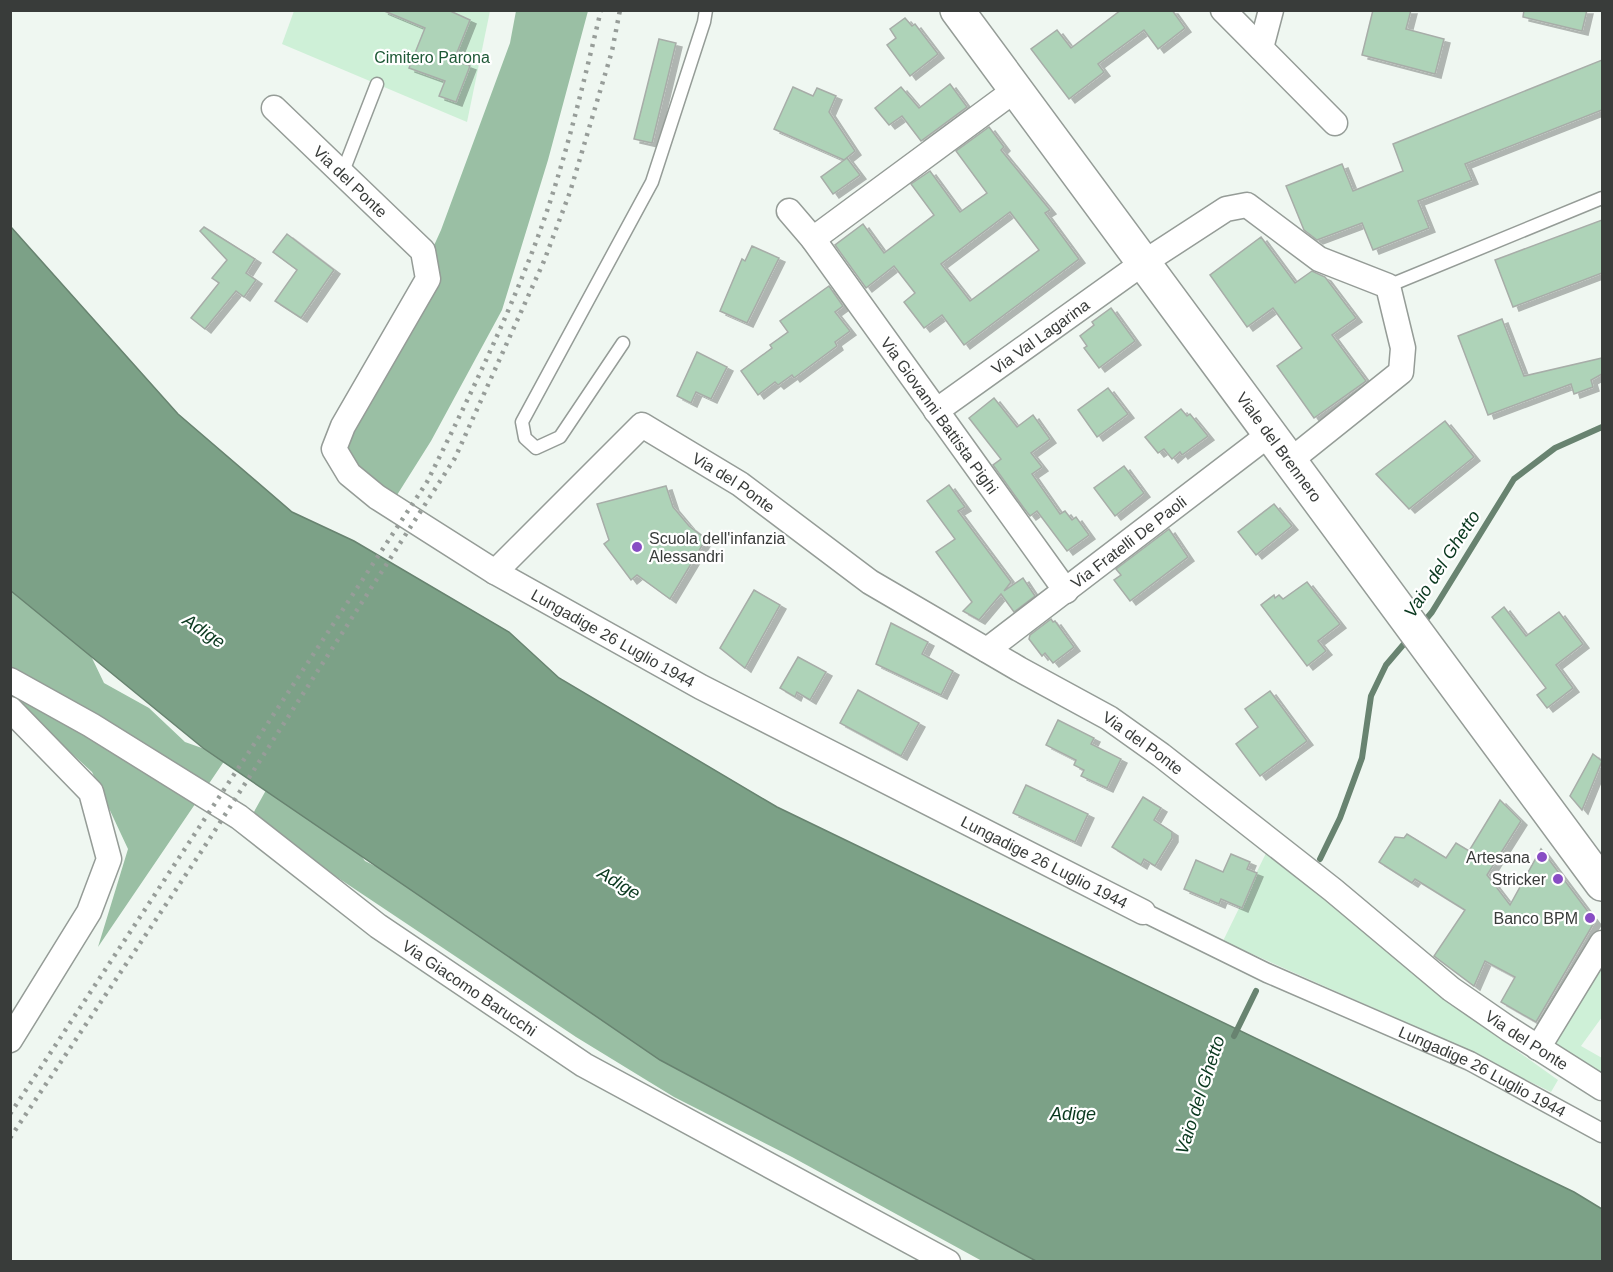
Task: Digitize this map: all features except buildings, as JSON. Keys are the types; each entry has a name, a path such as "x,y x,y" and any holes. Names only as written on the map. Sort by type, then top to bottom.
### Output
{"main road":[{"name":"Viale del Brennero","path":"957,10 1602,884"}],"street":[{"path":"1223,10 1335,123"},
{"path":"1260,48 1271,10"},
{"path":"813,239 1015,90"},
{"name":"Via del Ponte","path":"274,108 423,251 428,279 344,426 334,449 349,474 377,497 495,572 642,425 740,484 870,582 987,651 1109,718 1161,755 1333,890 1451,989 1602,1088"},
{"name":"Via Val Lagarina","path":"936,411 1143,262 1226,209 1247,205 1319,259 1388,286"},
{"name":"Via Giovanni Battista Pighi","path":"789,211 813,239 1066,591"},
{"path":"1291,460 1401,372 1403,348 1388,286"},
{"name":"Via Fratelli De Paoli","path":"987,651 1271,433"},
{"name":"Lungadige 26 Luglio 1944","path":"495,572 701,687 1143,912 1267,973 1470,1061 1602,1133"},
{"name":"Via Giacomo Barucchi","path":"10,680 90,725 239,817 378,926 584,1065 948,1262"},
{"path":"10,709 91,792 109,859 89,912 10,1040"},
{"path":"1538,1048 1602,943"}],"lane":[{"path":"623,343 560,437 536,448 525,438 522,422 652,182 706,10"},
{"path":"342,174 377,84"},
{"path":"1388,286 1602,198"}],"green space":[{"name":"Cimitero Parona","path":"294,11 490,11 467,122 282,44"},
{"path":"1268,849 1450,1003 1558,1080 1551,1092 1432,1034 1223,941"},
{"path":"1602,959 1602,1017 1581,1046 1602,1058 1602,1076 1548,1046"}],"shaded area":[{"path":"516,11 588,11 548,160 502,310 431,441 392,503 340,467 347,438 441,230 510,43"},
{"path":"10,585 62,616 92,658 104,683 149,708 185,742 227,757 98,947 128,849 92,772 11,698"},
{"path":"270,783 352,844 365,861 377,867 389,869 1081,1261 982,1261 792,1157 674,1097 576,1037 250,819"}],"water":[{"name":"Adige","path":"11,227 178,414 292,512 354,541 509,632 559,678 777,807 1574,1192 1602,1209 1602,1261 1036,1261 660,1060 203,748 11,591"}],"waterway":[{"name":"Vaio del Ghetto","path":"1422,624 1432,612 1514,479 1555,448 1602,427"},
{"name":"Vaio del Ghetto","path":"1320,859 1340,818 1362,758 1371,696 1386,665 1409,638"},
{"name":"Vaio del Ghetto","path":"1234,1036 1256,991"}],"railway":[{"path":"10,1114 427,482 495,341 542,225 570,134 601,10"},
{"path":"10,1138 201,852 455,458 544,261 570,192 612,51 620,10"}],"place":[{"name":"Scuola dell'infanzia Alessandri","path":"637,547"},
{"name":"Artesana","path":"1542,857"},
{"name":"Stricker","path":"1558,879"},
{"name":"Banco BPM","path":"1590,918"}]}
